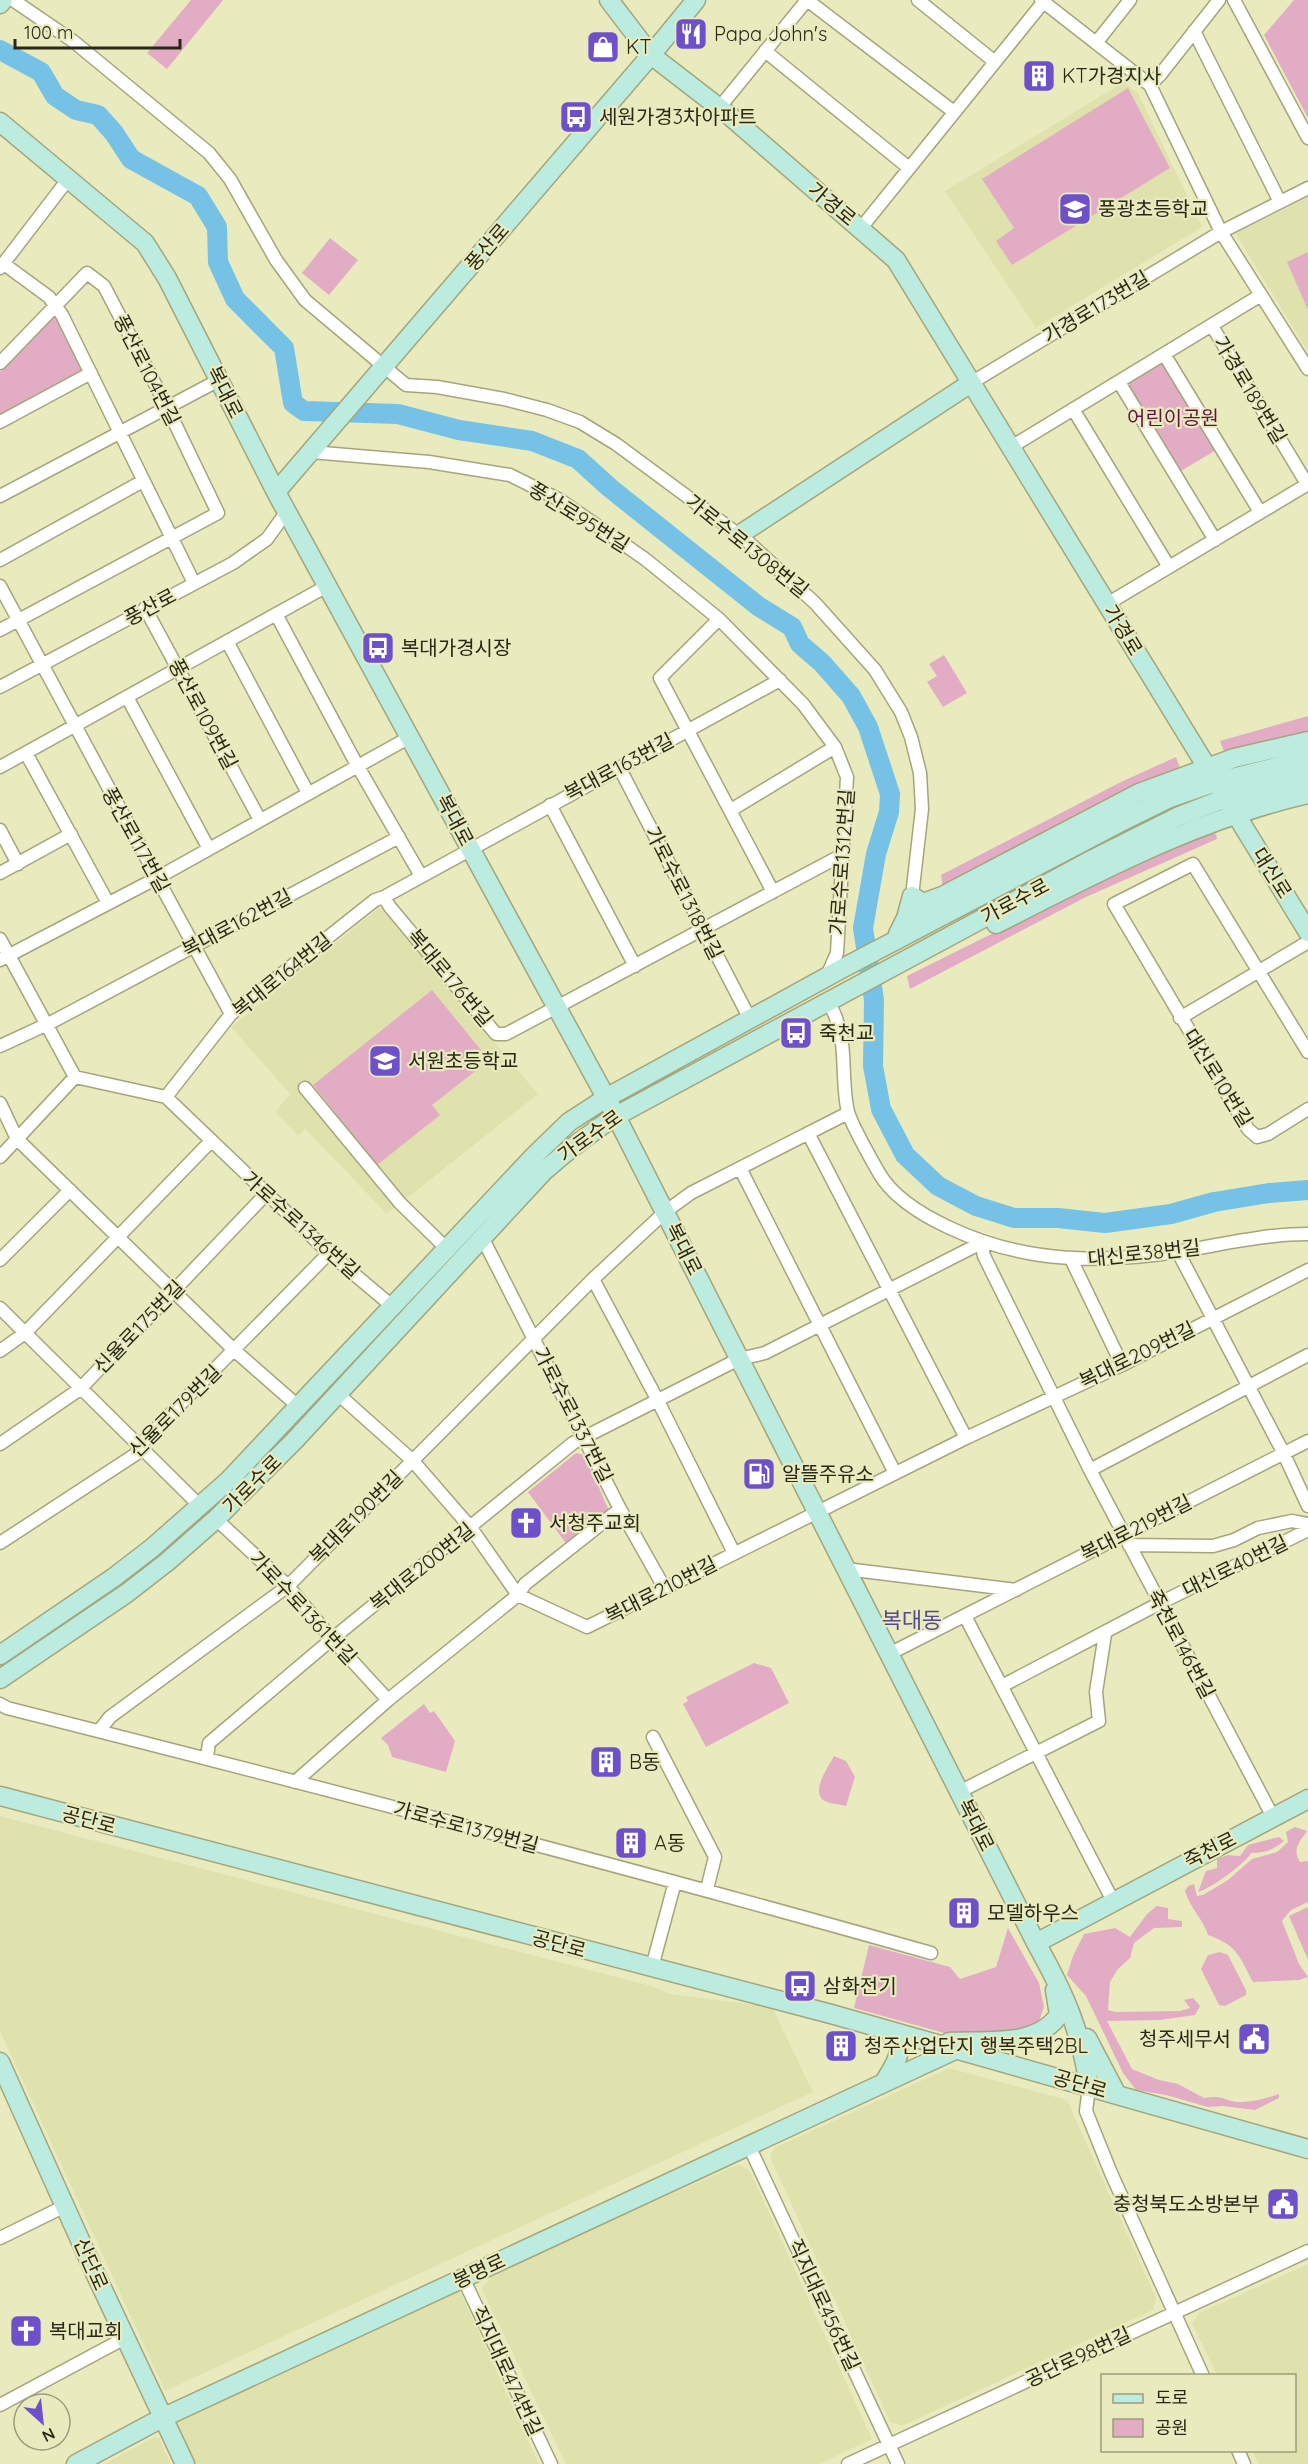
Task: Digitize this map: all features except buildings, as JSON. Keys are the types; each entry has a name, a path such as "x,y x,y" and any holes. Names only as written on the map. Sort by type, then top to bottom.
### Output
{"street":[{"name":"가경로","path":"609,0 651,56 719,108 896,260 1221,790"},
{"name":"풍산로","path":"276,492 651,56 696,0"},
{"path":"719,108 807,0 954,112"},
{"path":"1096,43 1130,0"},
{"path":"1150,85 1219,0"},
{"path":"1234,0 1308,138"},
{"name":"가로수로1308번길","path":"4,1 73,41 210,153 230,179 290,281 305,300 406,385 437,387 504,399 547,410 580,422 616,444 739,535 815,603 875,670 901,712 920,772 922,806 912,896"},
{"path":"920,1 995,62"},
{"path":"861,228 1043,1 1150,85 1221,232 1308,369"},
{"path":"1194,31 1280,202"},
{"path":"765,51 909,168"},
{"name":"복대로","path":"0,122 146,243 167,278 276,492 616,1116 1056,1979 1084,2051 1089,2087"},
{"path":"69,178 2,266 49,297 56,305 194,583"},
{"name":"가경로173번길","path":"971,383 1221,232 1308,188"},
{"name":"풍산로104번길","path":"56,305 87,273 104,286 167,406 218,513 172,538"},
{"path":"1011,447 1261,295"},
{"path":"0,363 56,305"},
{"name":"가경로189번길","path":"1107,604 1308,484 1212,326"},
{"path":"1164,354 1260,513"},
{"path":"0,422 91,373"},
{"path":"0,496 219,380"},
{"path":"1119,382 1215,540"},
{"path":"739,535 971,383"},
{"path":"1073,409 1169,567"},
{"name":"풍산로95번길","path":"314,448 429,462 510,476 560,500 645,559 719,619"},
{"path":"0,560 143,481"},
{"name":"풍산로","path":"0,687 233,563 267,539 287,511"},
{"path":"0,630 172,538"},
{"name":"풍산로117번길","path":"0,586 77,726 113,800 231,1014"},
{"path":"0,767 327,586"},
{"name":"풍산로109번길","path":"145,608 260,820"},
{"path":"276,614 357,765 421,876"},
{"name":"복대로163번길","path":"719,619 660,678 773,892"},
{"name":"가로수로1312번길","path":"719,619 803,704 835,747 847,777 837,952 826,978"},
{"path":"227,641 308,793"},
{"name":"복대로163번길","path":"470,848 780,680"},
{"path":"127,697 209,849"},
{"path":"4,958 158,878 410,737"},
{"path":"1221,790 1234,758 1308,741"},
{"path":"731,810 835,747"},
{"path":"26,753 108,903"},
{"name":"가로수로","path":"0,1679 127,1593 216,1519 338,1394 551,1165 580,1140 616,1116 897,964 946,949 1113,866 1207,823 1221,790 1308,759"},
{"name":"가로수로1318번길","path":"619,767 750,1019"},
{"name":"가로수로","path":"0,1655 113,1578 152,1548 229,1480 446,1248 555,1135 580,1114 843,968 1170,798 1308,777"},
{"path":"895,941 906,918 912,896 923,903 946,894 1139,793 1221,790 1264,804 1308,794"},
{"name":"대신로","path":"1221,790 1308,932"},
{"name":"복대로163번길","path":"550,805 635,966"},
{"path":"0,830 18,864"},
{"path":"0,873 71,834"},
{"name":"복대로162번길","path":"0,1046 47,1024 399,837"},
{"name":"복대로164번길","path":"165,1097 231,1014 375,900 470,848"},
{"path":"557,1008 842,855"},
{"name":"대신로10번길","path":"1308,1052 1193,864 1114,904 1248,1129 1257,1137 1268,1134 1308,1109"},
{"path":"895,941 946,894"},
{"name":"복대로176번길","path":"384,897 496,1034 506,1034 557,1008"},
{"path":"0,939 4,958 47,1024 75,1077 165,1097"},
{"name":"대신로10번길","path":"1180,1018 1308,942"},
{"path":"828,1000 838,1023 848,1113"},
{"path":"0,1157 75,1077"},
{"path":"305,1088 400,1203 446,1248"},
{"name":"가로수로1346번길","path":"165,1097 329,1253 393,1306"},
{"path":"0,1103 17,1139 173,1292 298,1407"},
{"name":"복대로190번길","path":"99,1731 111,1717 288,1586 535,1340 593,1279 665,1212 691,1193 848,1113"},
{"name":"대신로38번길","path":"848,1113 880,1176 898,1195 917,1211 981,1243 1071,1259 1098,1261 1178,1252 1284,1234 1308,1234"},
{"path":"808,1133 966,1438"},
{"path":"0,1351 25,1333 211,1142"},
{"path":"740,1168 895,1473"},
{"path":"0,1260 70,1190"},
{"name":"신율로175번길","path":"0,1444 80,1389 266,1194"},
{"name":"가로수로1337번길","path":"483,1239 620,1509 665,1589"},
{"name":"복대로200번길","path":"207,1757 210,1743 332,1639 573,1443 739,1359 765,1353 981,1243"},
{"name":"죽천로146번길","path":"981,1243 984,1256 1052,1396 1273,1817"},
{"path":"1178,1252 1283,1452 1308,1506"},
{"name":"신율로179번길","path":"0,1543 136,1454 140,1445 329,1253"},
{"path":"1071,1259 1122,1365"},
{"name":"복대로209번길","path":"817,1512 1052,1396 1122,1365 1308,1270"},
{"path":"593,1279 657,1399"},
{"path":"0,1308 200,1506"},
{"path":"1090,1470 1308,1354"},
{"path":"338,1394 412,1460 471,1528 518,1595"},
{"name":"복대로210번길","path":"657,1399 734,1553"},
{"name":"복대로219번길","path":"889,1654 1016,1590 1127,1540 1283,1452 1308,1441"},
{"path":"295,1782 388,1700 518,1595 525,1584 620,1509"},
{"name":"복대로210번길","path":"518,1595 587,1627 817,1512"},
{"name":"가로수로1361번길","path":"216,1519 288,1586 332,1639 388,1700"},
{"path":"1127,1540 1213,1546 1234,1540 1258,1528 1292,1521 1308,1524"},
{"name":"대신로40번길","path":"1002,1686 1105,1634 1160,1603 1308,1530"},
{"path":"846,1569 1016,1590"},
{"path":"965,1616 1113,1901"},
{"path":"959,1792 1037,1754 1099,1720 1096,1692 1105,1634"},
{"name":"가로수로1379번길","path":"0,1704 7,1708 207,1757 707,1889 931,1953"},
{"path":"653,1737 715,1857 707,1889"},
{"name":"공단로","path":"0,1796 957,2049 1308,2149"},
{"name":"죽천로","path":"1036,1943 1308,1799"},
{"path":"652,1967 675,1882"},
{"path":"933,2043 1031,2037 1041,2032 1059,2015 1056,1979"},
{"name":"공단로","path":"1056,1979 1117,2094"},
{"path":"884,2083 894,2067 898,2053 897,2043 888,2031"},
{"name":"봉명로","path":"76,2464 162,2418 957,2049"},
{"name":"산단로","path":"0,2062 125,2338 185,2464"},
{"path":"1089,2087 1086,2111 1202,2374"},
{"name":"직지대로456번길","path":"749,2146 898,2464"},
{"path":"0,2238 65,2206"},
{"name":"공단로98번길","path":"848,2464 1308,2251"},
{"name":"직지대로474번길","path":"463,2278 551,2464"},
{"path":"0,2405 125,2338"}],"shaded area":[{"name":"풍광초등학교","path":"1124,82 1138,93 1202,227 1036,328 945,191"},
{"path":"1308,197 1308,352 1235,233"},
{"name":"서원초등학교","path":"380,907 538,1094 387,1214 305,1129 298,1136 275,1112 290,1094 231,1027"},
{"path":"0,1816 651,1986 671,1994 772,2007 813,2092 165,2391 0,2031"},
{"path":"949,2068 1067,2100 1156,2298 1153,2310 902,2426 890,2422 770,2157 774,2148"},
{"path":"739,2164 750,2171 872,2439 819,2464 566,2464 482,2289 494,2273"},
{"path":"1308,2264 1308,2464 1259,2464 1253,2452 1296,2452 1296,2374 1217,2374 1192,2324 1199,2313"},
{"path":"460,2291 539,2464 195,2464 177,2424 180,2416"},
{"path":"154,2437 159,2438 171,2464 104,2464"}],"green space":[{"path":"191,0 223,0 167,69 147,53"},
{"path":"1294,0 1308,0 1308,118 1264,35"},
{"path":"1128,88 1170,168 1012,265 996,241 1014,228 982,179"},
{"path":"330,238 358,260 329,295 302,273"},
{"path":"1308,252 1308,310 1287,262"},
{"path":"56,312 84,371 0,416 0,372"},
{"name":"어린이공원","path":"1160,362 1167,363 1218,449 1179,472 1128,388 1130,381"},
{"path":"944,655 967,693 943,707 927,682 937,676 929,664"},
{"path":"1308,716 1308,731 1225,754 1220,741"},
{"path":"1176,757 1180,768 1126,791 943,888 941,875 1121,782"},
{"path":"1209,833 1216,834 1217,839 1086,897 910,989 907,976 1072,894"},
{"path":"432,990 481,1050 478,1069 432,1105 440,1115 377,1165 313,1085"},
{"path":"576,1453 585,1455 610,1513 568,1546 528,1492"},
{"path":"754,1663 771,1668 789,1703 706,1747 683,1704 688,1701 686,1697"},
{"path":"424,1704 430,1713 434,1711 455,1741 446,1772 392,1757 388,1745 381,1738"},
{"path":"834,1756 846,1761 855,1777 846,1806 825,1801 820,1796 822,1778"},
{"path":"1295,1827 1307,1831 1298,1846 1297,1853 1300,1862 1308,1861 1308,1902 1291,1910 1282,1921 1299,1964 1308,1977 1299,1980 1253,1982 1241,1959 1232,1948 1208,1935 1185,1891 1188,1886 1194,1884 1197,1896 1203,1895 1228,1880 1252,1859 1277,1852 1288,1842 1286,1832"},
{"path":"1279,1837 1284,1841 1276,1847 1265,1852 1251,1853 1243,1863 1227,1875 1198,1892 1206,1871 1217,1868 1217,1859 1228,1855 1240,1856 1248,1845"},
{"path":"1157,1906 1168,1908 1168,1919 1182,1921 1182,1927 1154,1928 1134,1943 1130,1958 1118,1969 1110,1982 1108,2010 1116,2012 1180,2011 1190,2008 1184,2000 1193,1998 1200,2006 1195,2015 1160,2020 1107,2021 1132,2069 1159,2080 1178,2084 1204,2098 1216,2097 1246,2102 1279,2094 1279,2098 1255,2110 1223,2106 1208,2107 1166,2095 1136,2090 1123,2073 1086,1996 1067,1975 1084,1934 1115,1928 1130,1937 1147,1914"},
{"path":"1308,1907 1308,1960 1289,1916"},
{"path":"1008,1928 1039,1983 1044,2007 1038,2024 1017,2031 955,2036 854,2008 869,1945 950,1967 960,1979 996,1967"},
{"path":"1220,1952 1228,1955 1246,1990 1246,1995 1225,2006 1219,2005 1201,1969 1208,1955"}],"waterway":[{"path":"0,50 41,72 55,96 76,110 98,115 114,133 131,159 198,196 217,227 218,262 235,299 284,348 293,403 304,411 398,414 459,430 532,441 578,459 610,488 758,606 792,627 800,644 822,663 851,696 868,727 890,794 889,812 876,854 863,928 874,1000 873,1066 881,1109 905,1155 938,1186 976,1206 1014,1218 1058,1218 1105,1223 1171,1214 1214,1202 1269,1193 1308,1190"}],"place":[{"name":"Papa John's","path":"691,34"},
{"name":"KT","path":"603,47"},
{"name":"KT가경지사","path":"1039,76"},
{"name":"세원가경3차아파트","path":"576,117"},
{"name":"풍광초등학교","path":"1075,209"},
{"name":"복대가경시장","path":"378,648"},
{"name":"죽천교","path":"796,1033"},
{"name":"서원초등학교","path":"385,1061"},
{"name":"알뜰주유소","path":"759,1474"},
{"name":"서청주교회","path":"526,1523"},
{"name":"B동","path":"606,1762"},
{"name":"A동","path":"631,1843"},
{"name":"모델하우스","path":"964,1913"},
{"name":"삼화전기","path":"800,1986"},
{"name":"청주세무서","path":"1254,2039"},
{"name":"청주산업단지 행복주택2BL","path":"841,2046"},
{"name":"충청북도소방본부","path":"1283,2204"},
{"name":"복대교회","path":"26,2331"}],"district":[{"name":"복대동","path":"912,1620"}]}
